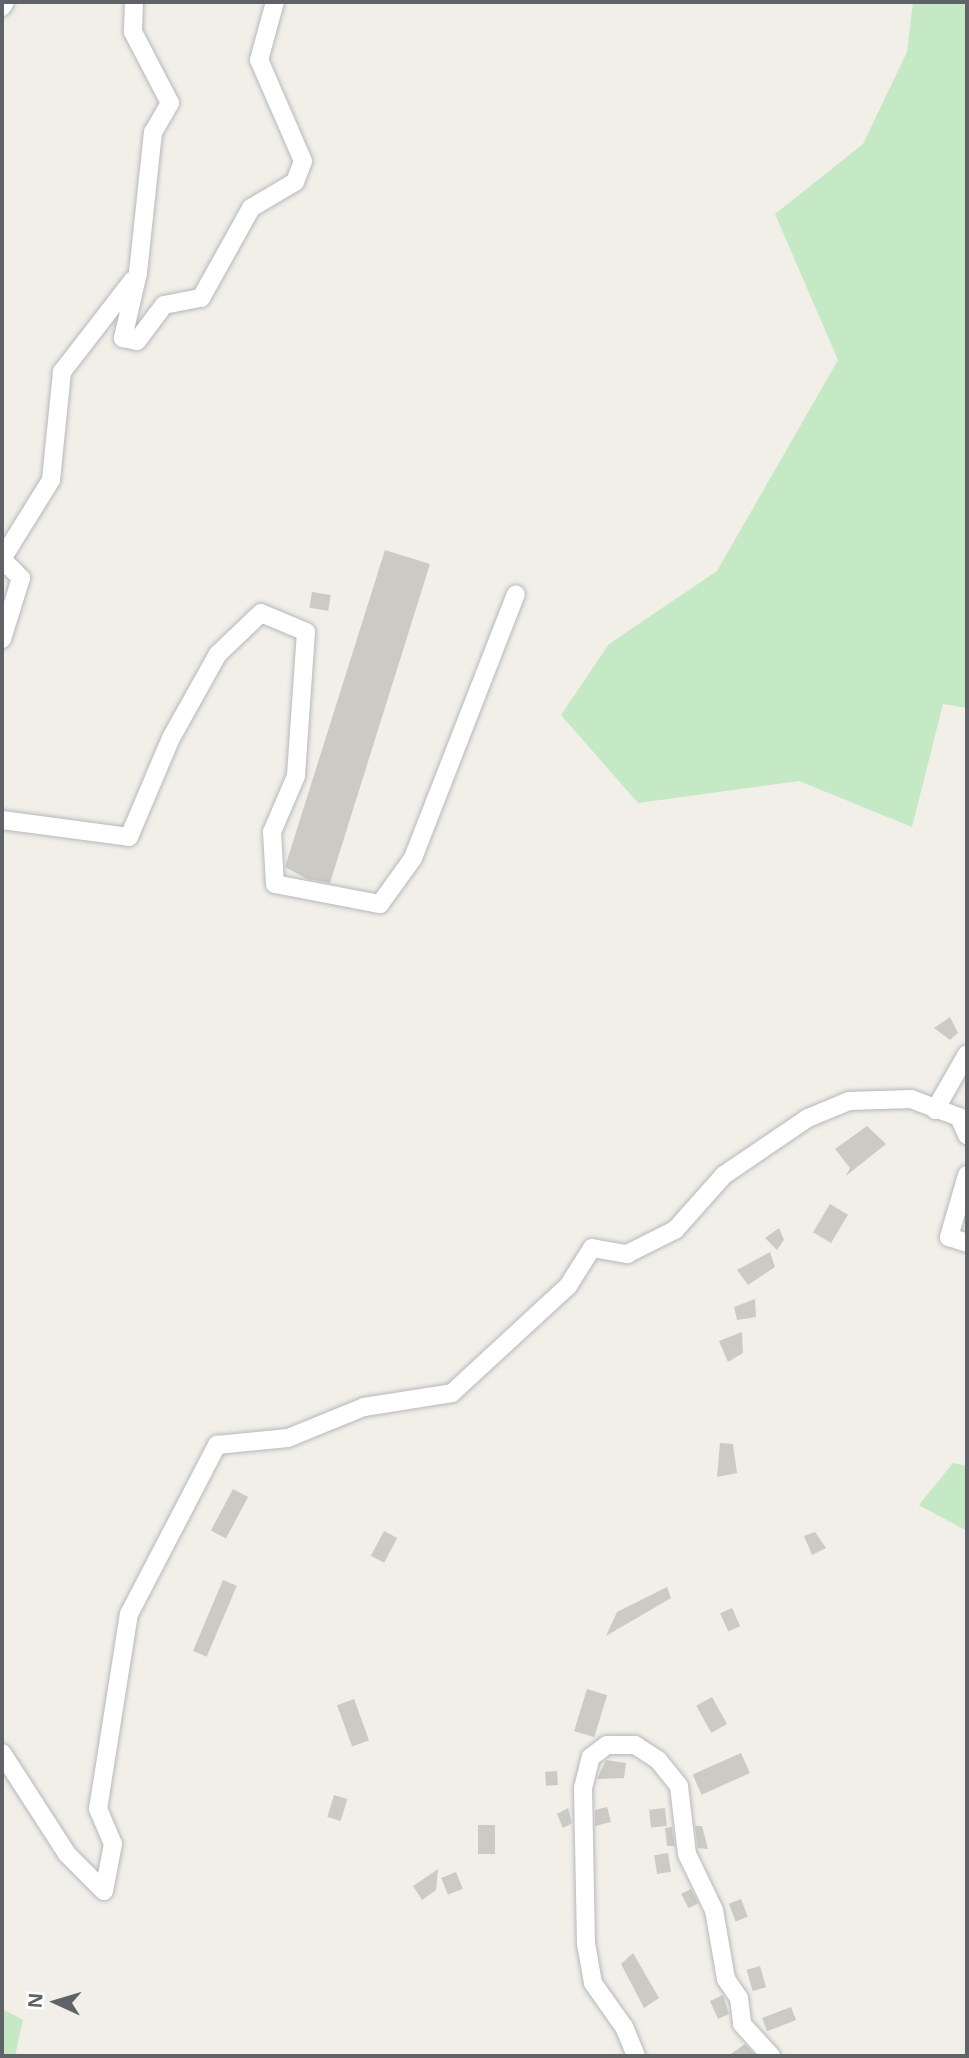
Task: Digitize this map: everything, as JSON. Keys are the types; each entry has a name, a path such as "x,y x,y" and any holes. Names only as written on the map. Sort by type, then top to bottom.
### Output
{"street":[{"path":"2,7 5,2"},
{"path":"134,2 133,32 170,103 153,132 138,273 123,338 137,341 164,305 201,298 251,208 295,182 303,161 259,60 275,2"},
{"path":"2,639 21,578 2,559 51,480 62,372 138,273"},
{"path":"2,820 129,837 170,738 218,654 261,613 306,632 296,776 272,832 275,884 380,904 413,858 446,761 516,594"},
{"path":"935,1110 967,1054"},
{"path":"2,1753 67,1854 104,1891 113,1844 98,1809 129,1614 217,1445 288,1438 364,1407 452,1393 568,1286 592,1248 627,1254 675,1230 724,1175 808,1118 849,1101 882,1096 935,1110 959,1117 967,1135"},
{"path":"967,1175 949,1237 967,1243"},
{"path":"636,2056 624,2026 593,1983 586,1944 583,1788 591,1756 607,1745 635,1745 658,1759 680,1786 687,1854 714,1910 726,1979 739,1998 742,2024 771,2056"}],"green space":[{"path":"913,2 967,2 967,708 943,704 912,827 799,781 638,803 561,715 609,644 717,571 838,360 775,214 863,144 907,52"},
{"path":"953,1463 967,1466 967,1531 919,1505"},
{"path":"4,2010 23,2020 15,2056 2,2056"}],"building":[{"path":"385,550 430,564 330,883 307,879 285,867"},
{"path":"312,592 331,595 328,611 309,608"},
{"path":"950,1017 958,1033 950,1040 934,1028"},
{"path":"867,1126 886,1144 846,1176 850,1168 835,1149"},
{"path":"830,1204 848,1215 831,1243 813,1232"},
{"path":"779,1228 784,1240 777,1250 765,1238"},
{"path":"770,1252 775,1267 748,1285 737,1270"},
{"path":"755,1299 756,1317 737,1320 734,1307"},
{"path":"742,1332 743,1353 728,1362 719,1341"},
{"path":"720,1443 733,1444 737,1473 717,1477"},
{"path":"233,1489 248,1497 226,1538 211,1530"},
{"path":"384,1531 397,1538 384,1563 371,1556"},
{"path":"815,1532 826,1548 812,1555 804,1536"},
{"path":"223,1580 237,1586 207,1657 193,1651"},
{"path":"667,1587 671,1598 606,1636 617,1612"},
{"path":"732,1608 740,1626 728,1632 720,1613"},
{"path":"587,1689 607,1695 594,1737 574,1731"},
{"path":"712,1697 727,1724 711,1733 696,1706"},
{"path":"354,1699 369,1740 352,1747 337,1705"},
{"path":"741,1753 750,1773 702,1795 693,1775"},
{"path":"606,1760 626,1763 624,1778 597,1779"},
{"path":"557,1771 558,1785 546,1786 545,1772"},
{"path":"334,1795 347,1799 341,1821 327,1817"},
{"path":"607,1807 611,1822 595,1826 595,1810"},
{"path":"568,1808 572,1823 563,1828 557,1814"},
{"path":"665,1808 667,1826 651,1828 649,1810"},
{"path":"478,1825 495,1825 495,1854 478,1854"},
{"path":"695,1826 702,1826 708,1849 698,1848"},
{"path":"672,1827 675,1846 667,1846 665,1828"},
{"path":"668,1853 671,1872 657,1874 654,1855"},
{"path":"438,1869 436,1890 422,1900 413,1886"},
{"path":"456,1872 463,1889 448,1895 441,1878"},
{"path":"691,1889 698,1903 688,1908 681,1894"},
{"path":"741,1899 748,1917 736,1921 729,1904"},
{"path":"633,1953 659,1998 644,2008 621,1964"},
{"path":"760,1966 766,1987 753,1991 747,1970"},
{"path":"723,1995 729,2014 718,2019 710,2001"},
{"path":"791,2007 796,2020 767,2031 762,2018"},
{"path":"745,2044 756,2056 728,2056"}]}
